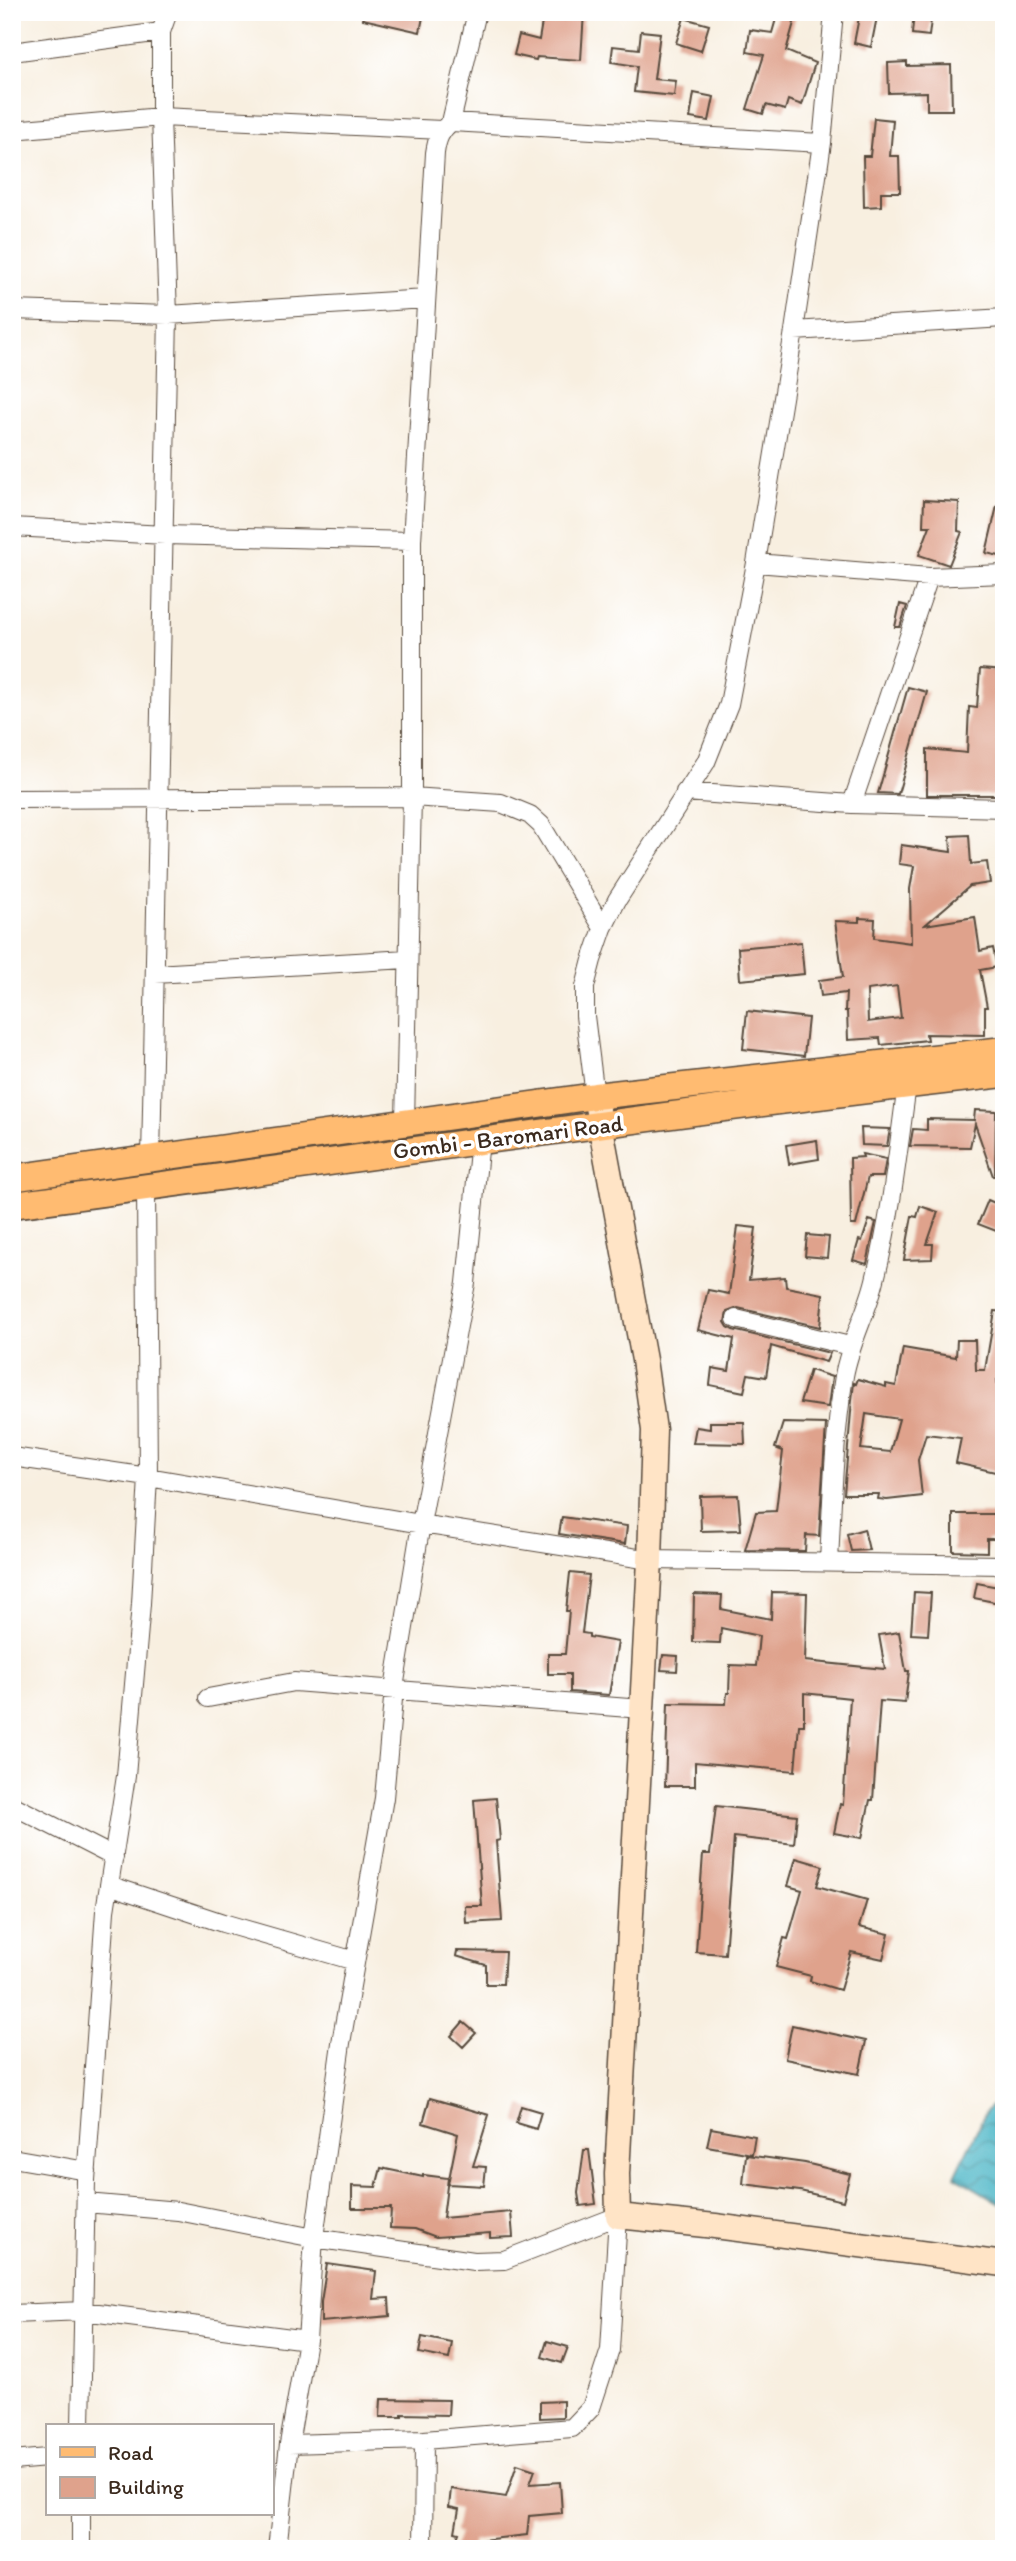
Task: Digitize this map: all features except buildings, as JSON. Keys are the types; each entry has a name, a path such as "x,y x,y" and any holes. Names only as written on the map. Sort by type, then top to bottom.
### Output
{"main road":[{"name":"Gombi - Baromari Road","path":"12,1178 595,1097 1004,1050"},
{"name":"Gombi - Baromari Road","path":"12,1205 480,1140 1004,1074"}],"street":[{"path":"151,1158 168,315 161,117 162,32 168,12"},
{"path":"405,1122 412,797 412,541 435,153 437,139 447,126 477,12"},
{"path":"289,2444 424,2440 572,2428 591,2408 610,2350 650,1560 654,1430 644,1360 595,1097 585,1016 585,987 603,928 706,762 729,704 756,563 794,331 822,143 834,12"},
{"path":"12,52 162,32"},
{"path":"12,130 161,117 447,126 822,143"},
{"path":"12,310 168,315 426,299"},
{"path":"794,331 1004,318"},
{"path":"12,527 165,535 412,541"},
{"path":"756,563 929,578 1004,574"},
{"path":"852,804 929,578"},
{"path":"685,792 852,804 1004,808"},
{"path":"12,799 412,797 501,803 530,815 541,825 603,928"},
{"path":"155,974 407,959"},
{"path":"829,1562 835,1438 850,1346 859,1333 867,1312 891,1214 906,1085"},
{"path":"277,2549 289,2444 307,2340 314,2238 355,1961 384,1798 394,1688 421,1524 466,1283 480,1140"},
{"path":"81,2424 87,2171 105,1911 127,1763 141,1604 148,1477 146,1187"},
{"path":"736,1319 850,1346"},
{"path":"12,1457 650,1560 1004,1565"},
{"path":"208,1698 294,1682 642,1709"},
{"path":"12,1805 114,1857"},
{"path":"109,1885 223,1923 355,1961"},
{"path":"12,2158 87,2171"},
{"path":"86,2203 178,2211 314,2238 474,2260 504,2260 618,2216 1004,2264"},
{"path":"12,2314 83,2311 307,2340"},
{"path":"423,2549 424,2440"},
{"path":"12,2461 46,2458"},
{"path":"81,2516 81,2549"}],"water":[{"path":"1004,2094 1004,2201 1000,2203 955,2176 986,2111"}]}
